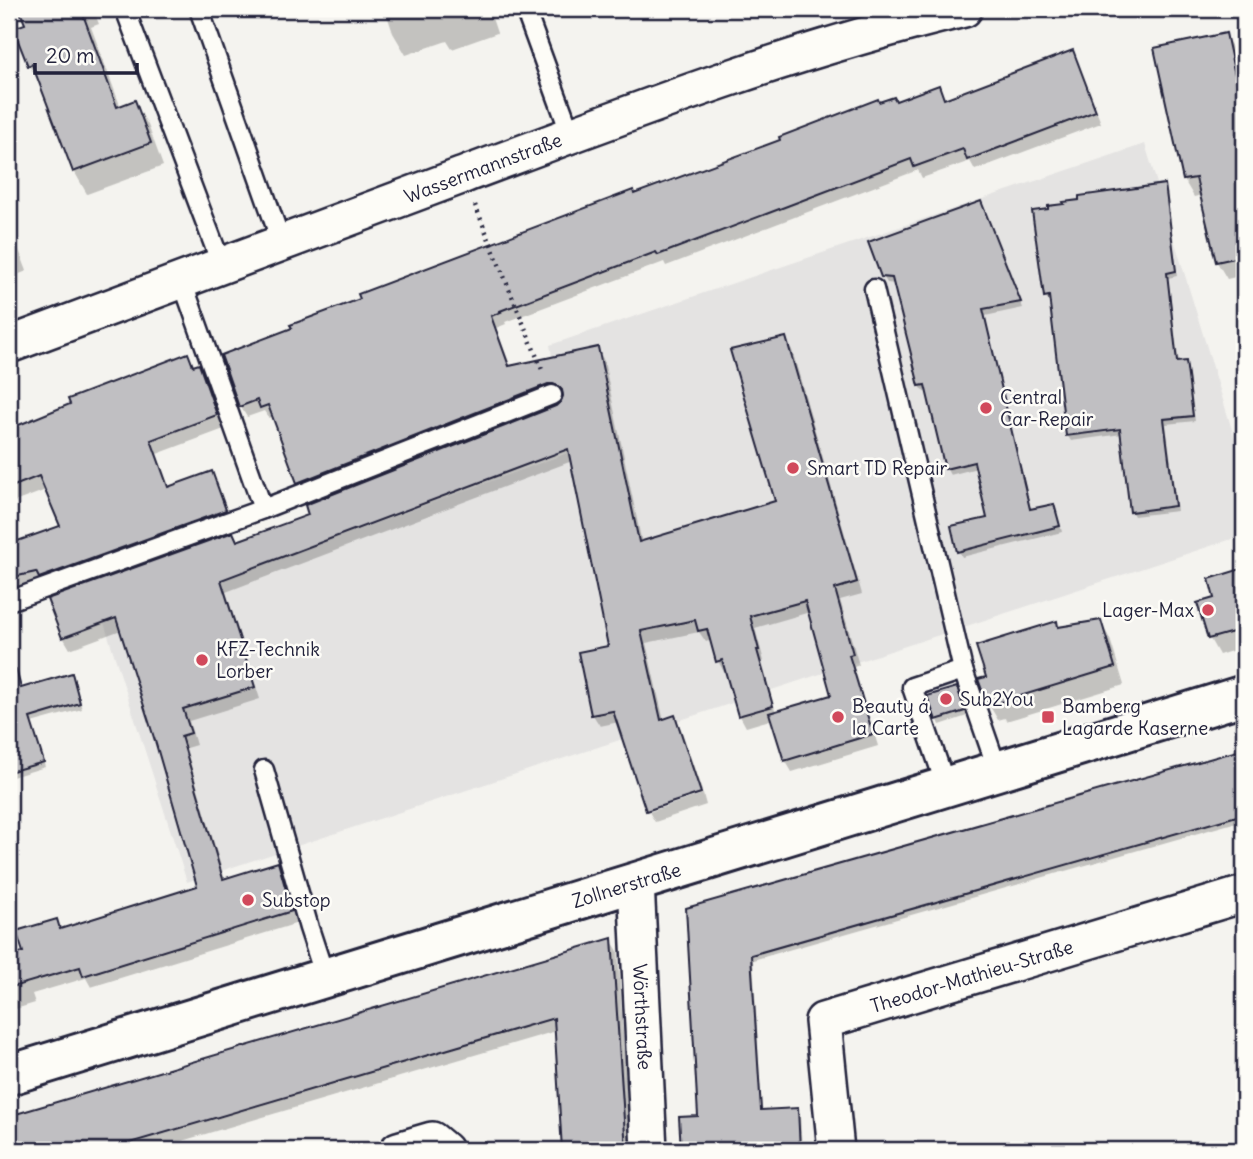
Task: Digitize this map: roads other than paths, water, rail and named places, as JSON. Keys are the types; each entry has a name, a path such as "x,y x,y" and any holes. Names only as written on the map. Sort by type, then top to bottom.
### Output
{"street":[{"name":"Wassermannstraße","path":"9,345 742,74 901,24 964,9"},
{"name":"Zollnerstraße","path":"9,1075 1244,695"},
{"name":"Wörthstraße","path":"636,882 649,1150"},
{"name":"Theodor-Mathieu-Straße","path":"835,1150 823,1021 1244,894"},
{"path":"398,1150 432,1140 444,1150"}],"lane":[{"path":"125,9 222,266"},
{"path":"199,9 282,244"},
{"path":"525,9 571,135"},
{"path":"182,281 263,509"},
{"path":"874,289 963,670 998,771"},
{"path":"9,601 263,509 552,396"},
{"path":"946,786 912,687 963,670"},
{"path":"264,770 325,978"}],"place":[{"name":"Central Car-Repair","path":"986,408"},
{"name":"Smart TD Repair","path":"793,468"},
{"name":"Lager-Max","path":"1208,610"},
{"name":"KFZ-Technik Lorber","path":"202,660"},
{"name":"Sub2You","path":"946,699"},
{"name":"Beauty á la Carte","path":"838,717"},
{"name":"Bamberg Lagarde Kaserne","path":"1048,717"},
{"name":"Substop","path":"248,900"}]}
